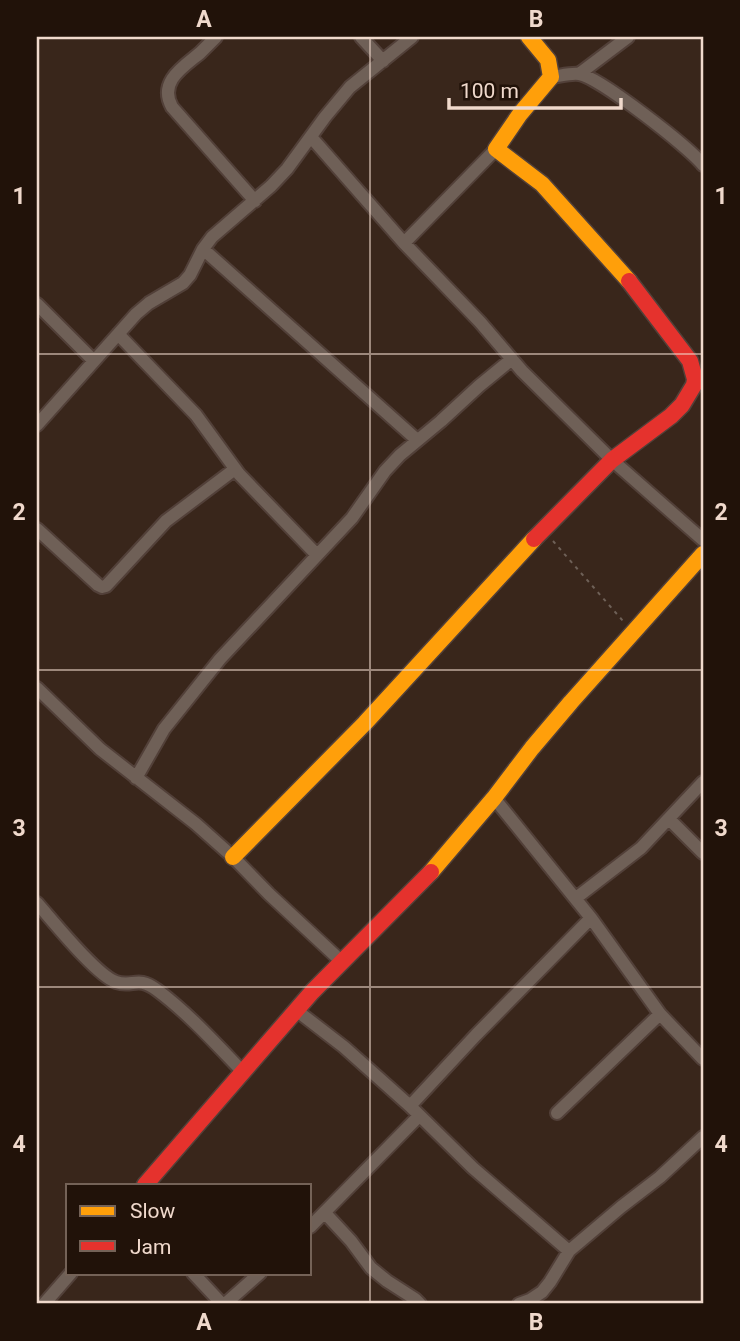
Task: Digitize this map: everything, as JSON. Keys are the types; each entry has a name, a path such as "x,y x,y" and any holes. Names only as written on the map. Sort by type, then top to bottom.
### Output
{"street":[{"path":"216,37 172,79 167,99 255,201"},
{"path":"361,37 383,61"},
{"path":"37,425 136,314 183,283 212,237 255,201 286,169 324,117 350,88 412,37"},
{"path":"529,37 548,60 551,77"},
{"path":"579,74 628,37"},
{"path":"404,243 495,149 551,77 579,74 602,83 672,136 703,165"},
{"path":"311,137 404,243 480,321 512,359 612,460 703,540"},
{"path":"233,857 365,723 542,530 612,460 671,416 682,405 694,385 690,361 625,276 542,184 495,149"},
{"path":"203,249 417,440"},
{"path":"37,304 93,360"},
{"path":"118,334 196,415 234,469 317,555"},
{"path":"136,778 164,729 220,659 352,518 385,471 512,359"},
{"path":"37,529 103,587 166,521 234,469"},
{"path":"146,1184 296,1010 341,961 432,871 532,748 703,554"},
{"path":"37,688 100,749 196,824 233,857 341,961"},
{"path":"576,898 641,848 703,782"},
{"path":"494,798 592,918 660,1014 703,1059"},
{"path":"669,819 703,853"},
{"path":"37,903 98,969 116,982 122,984 139,981 157,990 176,1005 242,1071"},
{"path":"410,1106 475,1034 592,918"},
{"path":"296,1010 344,1047 410,1106 473,1168 569,1251"},
{"path":"557,1113 660,1014"},
{"path":"312,1225 419,1116"},
{"path":"519,1304 542,1292 569,1251 660,1177 703,1137"},
{"path":"325,1213 371,1268 420,1304"},
{"path":"44,1304 70,1274"},
{"path":"193,1274 223,1304 259,1274"}],"path":[{"path":"542,530 633,632"}],"traffic: slow":[{"path":"529,37 548,60 551,77 520,114 496,149 542,184 629,281"},
{"path":"233,857 365,723 534,539"},
{"path":"431,872 571,702 703,554"}],"traffic: jam":[{"path":"534,539 612,460 671,416 682,405 694,385 690,361 629,281"},
{"path":"146,1184 312,992 431,872"}]}
